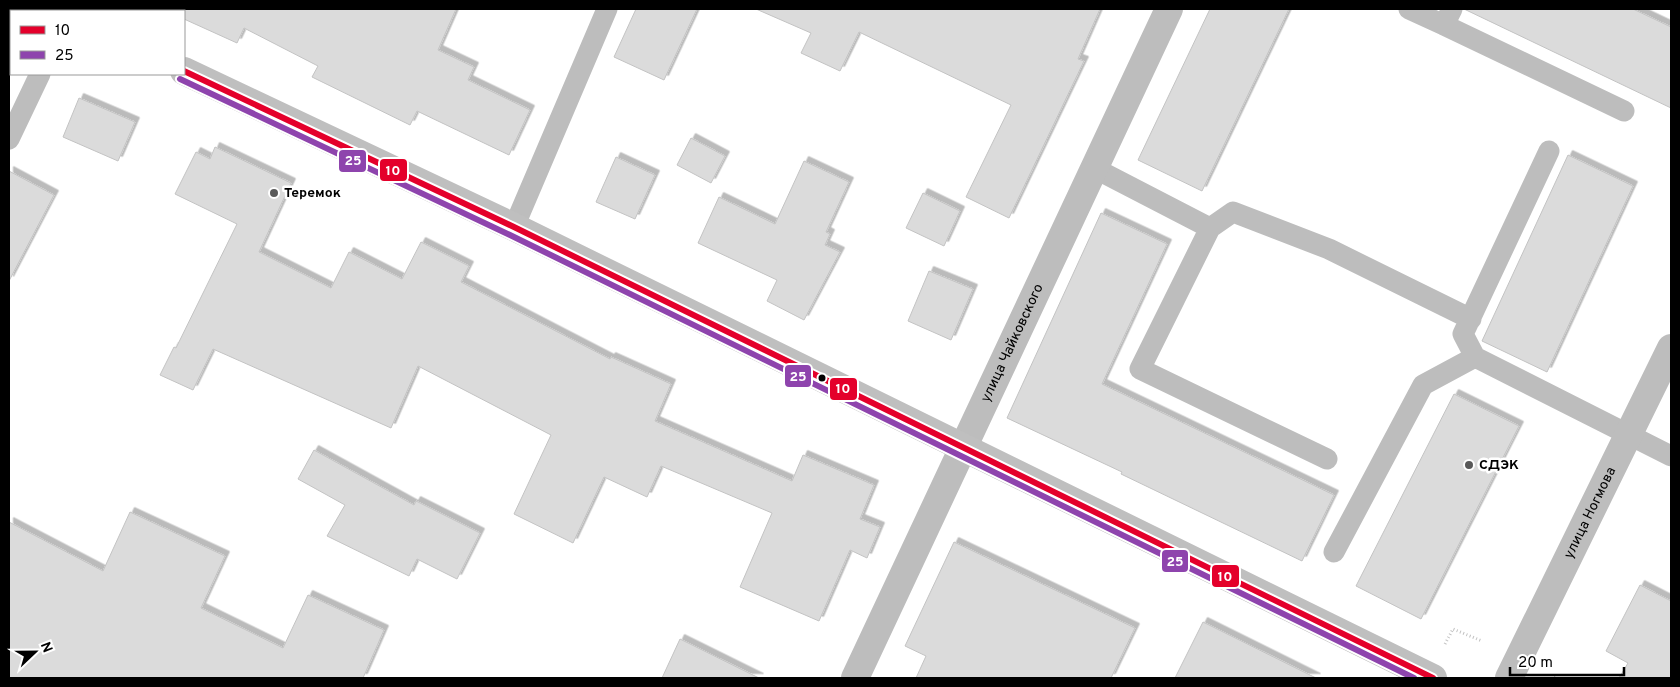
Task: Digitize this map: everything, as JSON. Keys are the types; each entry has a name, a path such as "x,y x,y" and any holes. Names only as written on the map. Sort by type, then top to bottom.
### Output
{"main road":[{"path":"185,71 514,228 1434,678"}],"street":[{"name":"улица Чайковского","path":"855,678 1170,9"},
{"name":"улица Ногмова","path":"1509,678 1671,348"}],"lane":[{"path":"514,228 607,9"},
{"path":"1409,9 1448,17 1624,111"},
{"path":"9,139 40,75"},
{"path":"1549,151 1463,334 1475,357 1671,456"},
{"path":"1094,168 1210,228"},
{"path":"1327,459 1140,369 1210,228 1233,212 1329,250 1471,319"},
{"path":"1334,552 1422,385 1475,357"}],"path":[{"path":"1445,644 1452,629 1482,641"}],"building":[{"path":"161,9 456,9 438,50 474,67 468,80 530,110 509,155 417,111 410,125 312,77 318,66 244,28 237,43 185,19 185,10"},
{"path":"636,9 697,9 664,80 614,57"},
{"path":"756,9 1100,9 1078,59 1084,61 1009,218 966,197 1011,105 859,32 840,71 801,53 811,33"},
{"path":"1210,9 1289,9 1202,191 1138,160"},
{"path":"1464,9 1633,9 1671,27 1671,108"},
{"path":"79,98 135,122 118,161 63,137"},
{"path":"691,138 725,156 711,183 677,165"},
{"path":"215,147 291,183 259,252 331,288 349,252 402,279 421,242 469,266 461,282 610,359 611,357 671,384 655,421 792,481 803,455 874,485 860,519 880,527 867,558 850,550 819,621 740,587 772,513 661,466 647,497 604,477 573,543 514,514 551,435 418,366 391,428 213,349 193,390 160,375 174,347 176,348 237,224 175,194 196,152 210,159"},
{"path":"1568,155 1633,186 1547,372 1482,341"},
{"path":"616,157 655,175 635,219 596,202"},
{"path":"804,161 849,182 826,232 830,234 825,245 840,252 804,320 767,301 777,280 698,243 719,197 775,224"},
{"path":"9,171 54,195 9,281"},
{"path":"923,193 960,211 944,246 906,228"},
{"path":"1101,213 1167,244 1102,384 1334,495 1302,561 1121,474 1122,472 1007,418"},
{"path":"929,271 973,289 951,340 908,321"},
{"path":"1454,394 1519,426 1421,619 1356,586"},
{"path":"314,450 414,505 416,501 480,533 457,579 417,559 409,576 327,536 345,505 298,479"},
{"path":"130,512 225,556 201,608 283,648 308,595 384,630 363,678 9,678 9,522 103,571"},
{"path":"954,542 1135,628 1111,678 916,678 926,656 905,646"},
{"path":"1640,585 1671,601 1671,678 1619,678 1628,663 1606,651"},
{"path":"1203,622 1316,678 1175,678"},
{"path":"680,639 759,678 662,678"}],"transit line":[{"name":"10","path":"185,71 514,227 1433,678"},
{"name":"25","path":"180,79 510,235 1414,678"}],"place":[{"name":"Теремок","path":"274,193"},
{"name":"СДЭК","path":"1469,465"}]}
